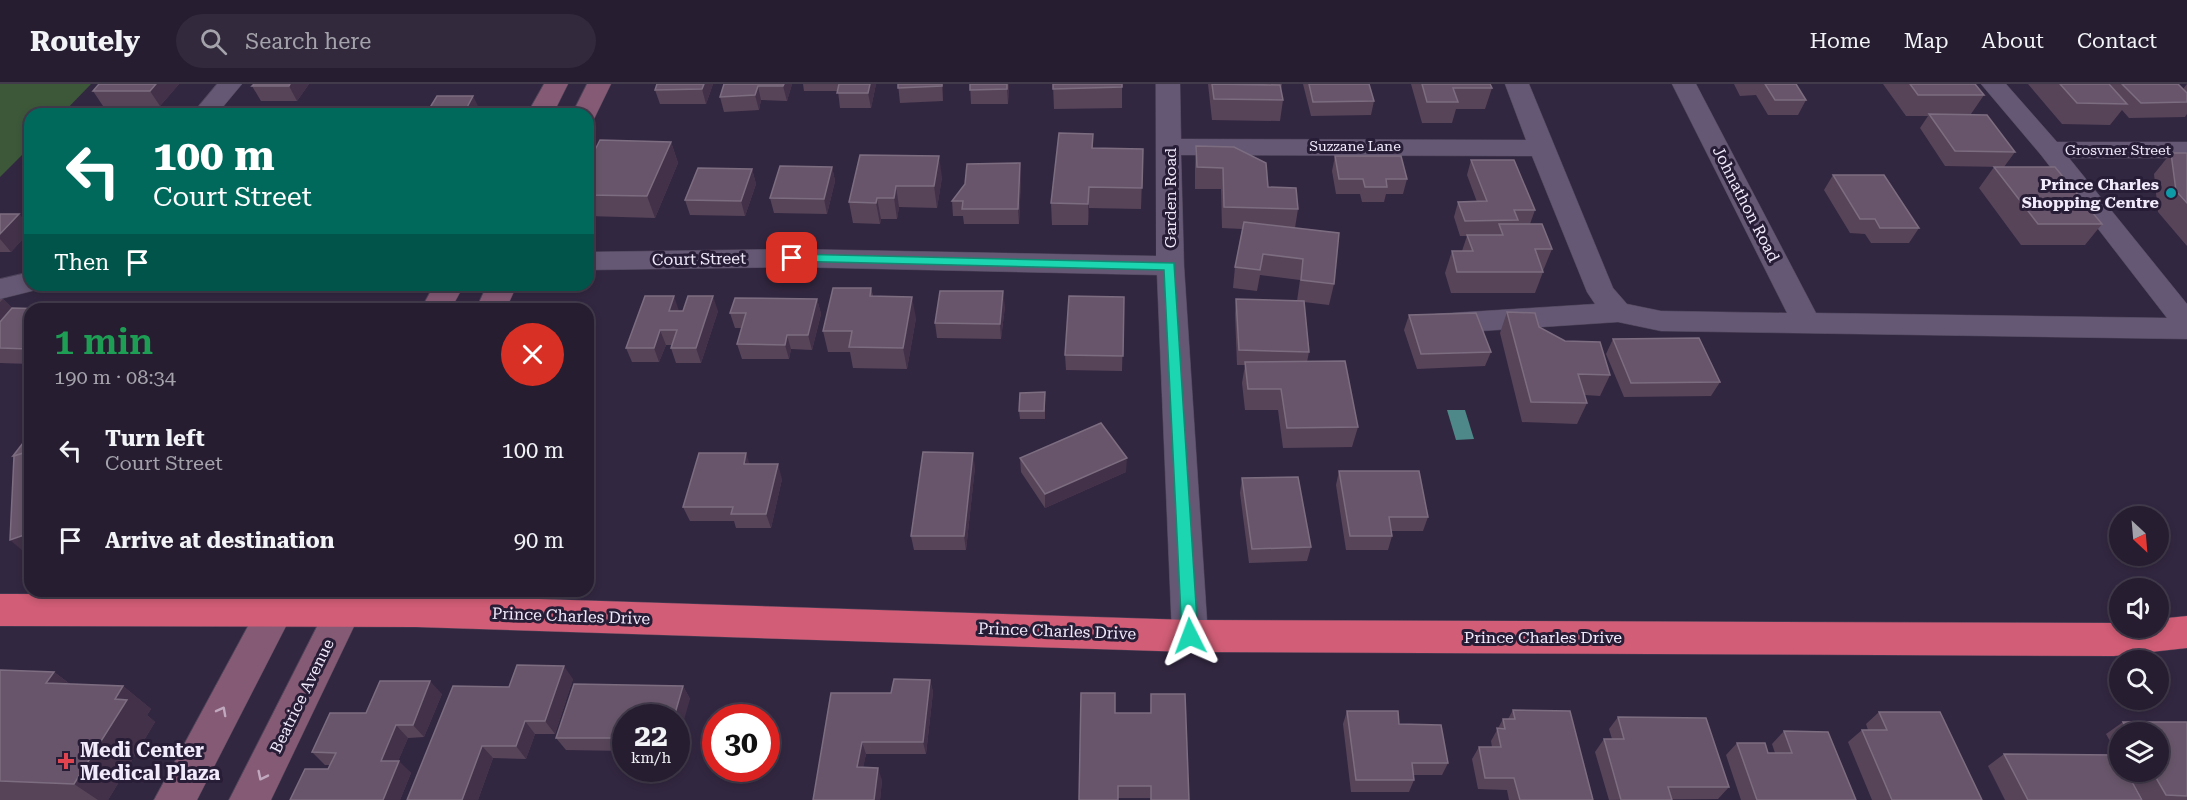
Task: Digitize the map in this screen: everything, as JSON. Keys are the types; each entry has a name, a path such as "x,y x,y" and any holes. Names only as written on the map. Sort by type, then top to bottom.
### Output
{"highway":[{"name":"Prince Charles Drive","path":"0,610 348,601 428,611 1190,636 2114,640 2187,632"},
{"name":"Prince Charles Drive","path":"2114,640 2187,652"}],"street":[{"path":"209,108 230,84"},
{"path":"543,108 556,84"},
{"path":"588,108 599,84"},
{"name":"Garden Road","path":"1168,84 1170,266 1190,636"},
{"path":"1517,84 1540,148 1601,292 1618,312"},
{"name":"Johnathon Road","path":"1684,84 1807,324"},
{"path":"1993,84 2050,150 2187,324"},
{"name":"Suzzane Lane","path":"1170,147 1540,148"},
{"name":"Grosvner Street","path":"2050,150 2187,150"},
{"name":"Court Street","path":"594,261 792,258 1170,266"},
{"path":"0,289 24,283"},
{"path":"1410,326 1618,312 1661,321 2187,329"},
{"path":"175,800 281,601"},
{"name":"Beatrice Avenue","path":"250,800 348,601"}],"shaded area":[{"path":"0,84 91,84 68,108 24,108 24,153 0,177"},
{"path":"1447,410 1465,410 1474,439 1456,440"}],"building":[{"path":"99,84 156,84 150,91 93,91"},
{"path":"254,84 290,84 289,86 252,86"},
{"path":"657,84 704,84 702,89 655,90"},
{"path":"724,84 784,84 783,86 758,86 755,95 720,97"},
{"path":"839,84 870,84 868,93 837,93"},
{"path":"898,84 942,84 942,86 898,88"},
{"path":"970,84 1007,84 1007,89 970,90"},
{"path":"1053,84 1122,84 1122,87 1053,89"},
{"path":"1212,84 1280,85 1283,100 1214,99"},
{"path":"1309,84 1369,84 1374,101 1313,102"},
{"path":"1422,84 1490,84 1492,88 1453,88 1458,102 1427,102"},
{"path":"1765,84 1796,84 1806,100 1775,100"},
{"path":"1910,84 1975,84 1984,95 1918,95"},
{"path":"2060,84 2109,84 2127,104 2077,103"},
{"path":"2122,84 2178,84 2187,93 2187,102 2141,103"},
{"path":"437,96 473,96 467,108 430,108"},
{"path":"1929,114 1987,115 2015,152 1955,151"},
{"path":"1059,133 1093,134 1092,148 1143,149 1142,188 1089,187 1088,204 1051,203"},
{"path":"600,140 671,142 647,196 594,195 594,152"},
{"path":"1196,146 1234,147 1266,163 1268,187 1296,188 1298,209 1224,207 1223,168 1197,167"},
{"path":"2171,153 2187,153 2187,203 2176,191"},
{"path":"860,155 939,156 934,186 896,186 894,198 877,198 876,203 849,202"},
{"path":"1335,156 1401,156 1407,179 1386,179 1387,187 1365,187 1363,179 1339,179"},
{"path":"1471,160 1514,160 1535,210 1514,210 1518,220 1465,221 1458,202 1487,201"},
{"path":"1020,163 1018,209 962,209 963,201 952,201 965,184 967,164"},
{"path":"780,166 832,167 824,199 770,198"},
{"path":"1994,167 2055,167 2102,224 2038,224"},
{"path":"698,168 752,169 741,201 685,200"},
{"path":"1833,175 1884,175 1919,228 1880,228 1875,219 1860,219"},
{"path":"0,214 19,214 0,234"},
{"path":"1244,222 1339,233 1334,284 1301,280 1303,259 1263,254 1260,270 1235,267"},
{"path":"1499,224 1542,224 1552,249 1535,249 1543,272 1457,272 1452,251 1473,251 1467,235 1503,235"},
{"path":"833,288 871,288 870,296 912,297 903,348 849,347 852,331 823,331"},
{"path":"940,291 1003,291 1000,324 935,323"},
{"path":"645,296 674,296 669,311 683,311 688,296 713,296 696,348 671,348 677,330 660,330 654,348 626,348"},
{"path":"1069,296 1124,297 1123,356 1065,355"},
{"path":"735,298 817,299 808,335 787,335 785,345 737,344 746,313 730,313"},
{"path":"1236,299 1304,301 1309,352 1239,350"},
{"path":"12,308 24,308 24,349 0,348 0,322"},
{"path":"1507,312 1535,313 1539,327 1565,341 1600,342 1610,375 1578,374 1587,403 1531,402"},
{"path":"1476,313 1491,352 1421,354 1409,315"},
{"path":"1699,338 1720,382 1631,383 1613,339"},
{"path":"1345,361 1358,427 1287,428 1281,389 1248,389 1245,362"},
{"path":"1045,392 1044,411 1019,411 1020,393"},
{"path":"1101,423 1127,458 1045,494 1020,458"},
{"path":"24,442 24,453 13,456"},
{"path":"923,452 973,453 964,536 911,536"},
{"path":"24,453 24,535 10,540 14,456"},
{"path":"699,453 746,453 744,464 778,464 766,514 731,514 733,507 683,507"},
{"path":"1339,471 1419,471 1428,517 1389,517 1392,536 1350,536"},
{"path":"1298,477 1311,547 1252,549 1242,478"},
{"path":"517,665 564,666 545,721 525,721 516,746 482,746 462,800 407,800 453,686 509,687"},
{"name":"Medi Center Medical Plaza","path":"0,670 54,672 46,683 123,686 115,699 127,700 74,784 0,781"},
{"path":"894,679 930,680 923,742 862,742 857,767 878,768 874,800 813,800 831,693 891,693"},
{"path":"380,681 430,681 413,725 396,725 381,761 399,761 383,800 290,800 305,769 328,769 336,753 312,752 330,713 366,713"},
{"path":"574,684 683,686 678,704 612,704 612,738 556,738"},
{"path":"1081,693 1115,693 1115,713 1151,713 1151,694 1185,694 1189,800 1151,800 1151,786 1118,786 1118,800 1079,800"},
{"path":"1513,710 1570,711 1593,800 1520,800 1514,778 1485,778 1479,747 1501,747 1497,728 1505,729 1503,719 1515,719"},
{"path":"1347,711 1398,711 1399,724 1441,725 1448,763 1412,763 1414,780 1356,780"},
{"path":"1879,712 1940,712 1982,800 1892,800 1862,730 1887,730"},
{"path":"1618,717 1706,718 1729,787 1668,787 1672,800 1621,800 1604,739 1624,739"},
{"path":"2169,722 2187,722 2187,796 2166,795 2158,782 2169,782"},
{"path":"1784,731 1828,732 1856,800 1757,800 1737,743 1765,743 1768,753 1792,753"},
{"path":"2004,754 2109,755 2109,782 2132,782 2142,800 2028,800"}],"place":[{"name":"Prince Charles Shopping Centre","path":"2171,193"},
{"name":"Medi Center Medical Plaza","path":"66,761"}],"route":[{"path":"792,258 1170,266 1190,636"}]}
